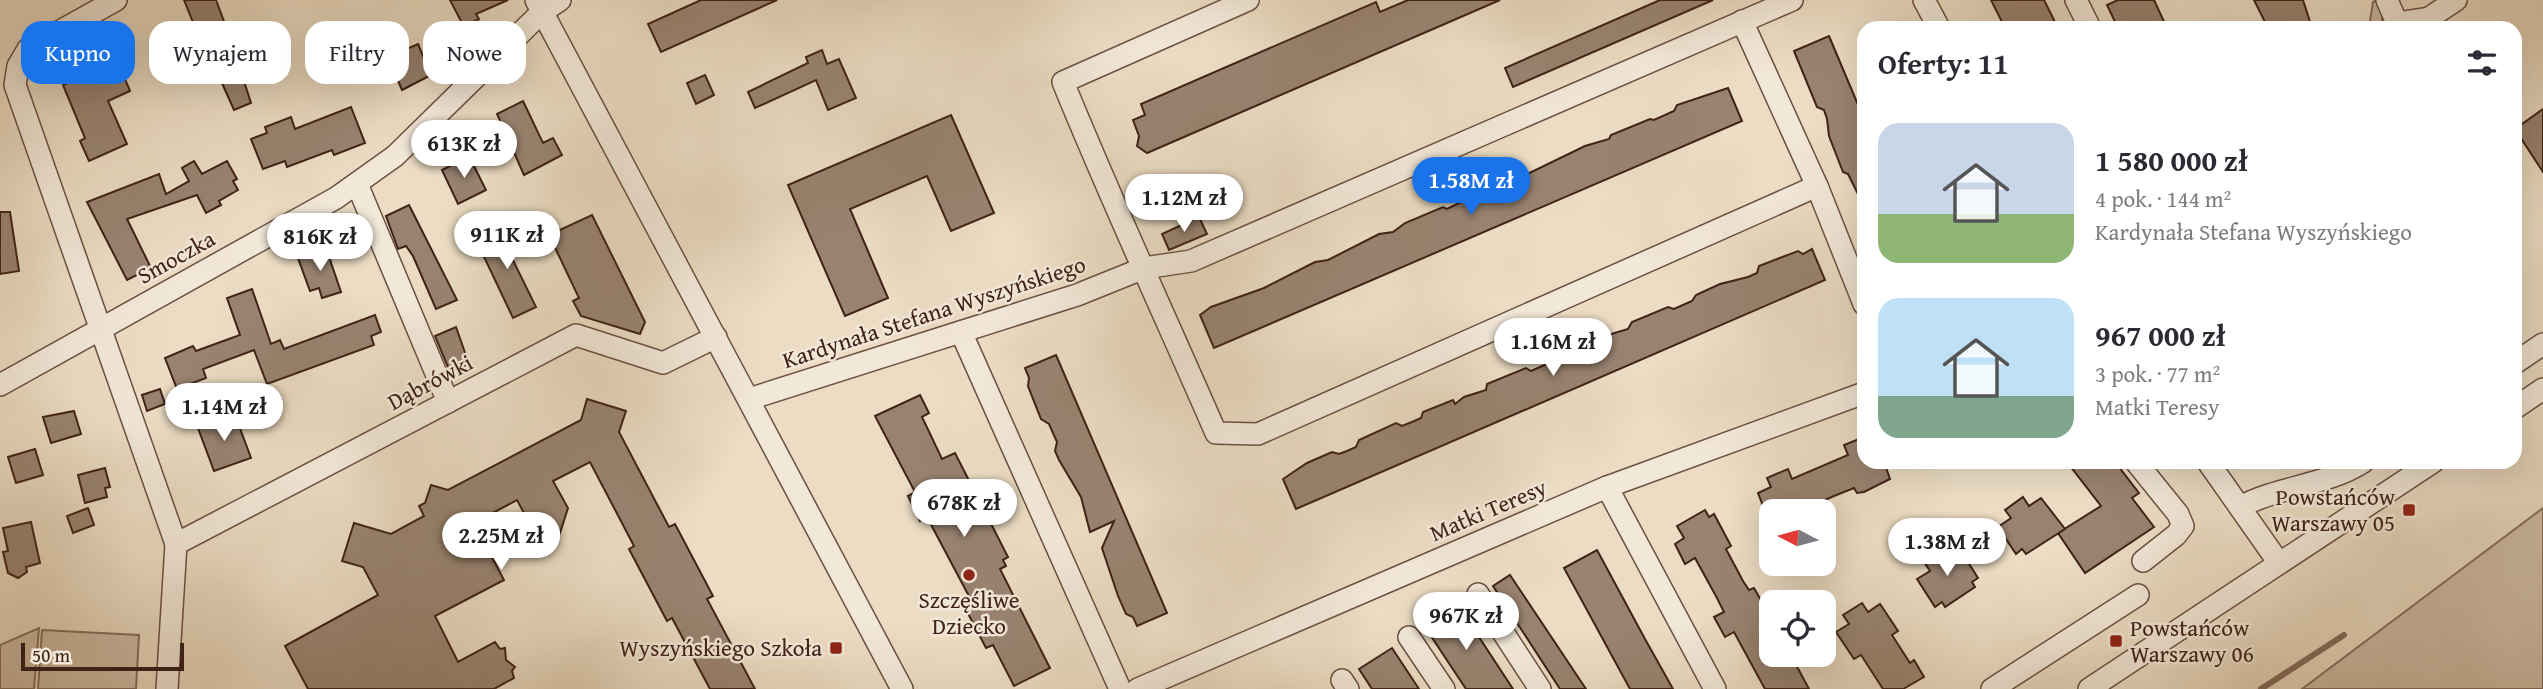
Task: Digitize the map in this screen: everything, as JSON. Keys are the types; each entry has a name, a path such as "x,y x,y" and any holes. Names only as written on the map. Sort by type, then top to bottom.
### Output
{"street":[{"path":"117,0 28,49 8,83 176,544 167,689"},
{"name":"Smoczka","path":"0,385 337,198 425,128 539,6 560,0"},
{"path":"1248,0 1063,82 1123,229 1144,268 1216,433 1258,434 1817,187"},
{"name":"Kardynała Stefana Wyszyńskiego","path":"749,399 1077,295 1144,268 1191,261 1792,0"},
{"path":"1924,0 1935,21"},
{"path":"2076,0 2087,21"},
{"path":"2388,0 2394,21"},
{"path":"2417,21 2429,18 2456,0"},
{"path":"539,6 902,689"},
{"path":"1742,21 1817,187 1857,287"},
{"path":"357,184 448,402"},
{"path":"961,332 1120,689"},
{"name":"Dąbrówki","path":"176,544 576,335 663,363 716,337"},
{"path":"2522,358 2543,344"},
{"path":"2522,403 2543,389"},
{"name":"Matki Teresy","path":"1138,689 1607,487 1857,396"},
{"path":"2142,469 2178,514 2183,526 2176,535 2143,561"},
{"path":"2213,469 2279,564"},
{"path":"2240,506 2260,496 2318,482 2347,469"},
{"path":"2089,689 2422,469"},
{"path":"1607,487 1715,689"},
{"path":"1478,594 1540,689"},
{"path":"1992,689 2138,595"},
{"path":"1409,637 1444,689"}],"shaded area":[{"path":"2377,0 2382,8 2382,21 2370,21 2373,2"},
{"path":"2543,508 2543,689 2302,689"},
{"path":"39,628 34,689 0,689 0,645"},
{"path":"42,630 139,635 136,689 38,689"}],"building":[{"path":"184,0 216,0 224,21 193,21"},
{"path":"450,0 508,0 476,14 479,19 475,21 461,21"},
{"path":"701,0 777,0 661,52 648,24"},
{"path":"1408,0 1500,0 1147,153 1137,146 1139,136 1133,120 1145,115 1141,104 1376,2 1380,12"},
{"path":"1660,0 1713,0 1513,87 1505,68"},
{"path":"1991,0 2044,0 2054,21 2002,21"},
{"path":"2118,0 2154,0 2164,21 2115,21 2107,5"},
{"path":"2254,0 2303,0 2310,21 2264,21"},
{"path":"1829,36 1857,102 1857,192 1848,174 1843,172 1829,136 1824,110 1817,107 1794,51"},
{"path":"418,44 423,56 423,79 402,90 399,84 409,84 409,48"},
{"path":"822,50 827,64 839,59 856,98 828,110 816,80 755,108 748,92 808,63 806,57"},
{"path":"705,75 714,95 696,104 687,83"},
{"path":"127,84 130,91 108,101 127,144 89,161 80,141 85,138 63,85"},
{"path":"222,84 245,84 251,103 234,110"},
{"path":"1728,88 1742,121 1214,348 1200,315 1211,307 1264,288 1379,234 1393,232 1405,223 1443,207 1447,209 1519,174 1523,176 1585,146 1609,139 1611,135 1650,119 1654,120 1674,111 1677,105"},
{"path":"523,101 543,143 553,138 562,155 524,175 497,114"},
{"path":"351,107 365,143 334,155 332,150 287,167 285,161 263,169 251,139 267,133 265,127 291,117 295,129"},
{"path":"2543,109 2543,172 2522,140 2522,124"},
{"path":"951,115 994,213 951,231 927,176 850,209 888,298 845,316 788,185"},
{"path":"469,156 486,190 458,204 442,170"},
{"path":"194,161 202,174 227,161 237,179 233,181 238,190 219,201 221,205 206,213 197,195 127,219 151,268 127,280 87,202 159,174 166,194 189,181 182,168"},
{"path":"409,205 457,300 436,309 413,256 406,246 398,249 386,216"},
{"path":"0,212 10,212 19,271 0,274"},
{"path":"592,215 645,322 640,334 581,316 573,301 579,298 549,235"},
{"path":"1199,217 1207,234 1169,250 1162,234"},
{"path":"515,226 521,242 507,248 536,307 513,318 477,242"},
{"path":"326,248 341,292 322,298 319,288 310,291 298,258"},
{"path":"1812,249 1825,280 1296,509 1283,479 1307,463 1332,452 1339,454 1347,451 1356,447 1359,440 1396,423 1402,426 1412,422 1421,418 1423,412 1453,400 1455,404 1464,397 1486,390 1487,384 1526,368 1531,371 1564,357 1566,351 1585,342 1628,329 1632,322 1668,307 1674,309 1720,284 1748,277 1757,273 1759,266 1798,251 1803,254"},
{"path":"252,289 271,344 280,340 284,349 375,315 381,332 371,336 374,345 267,384 254,350 203,369 206,378 177,389 165,358 193,346 196,351 240,335 227,298"},
{"path":"456,327 469,364 450,372 435,336"},
{"path":"1056,355 1167,613 1137,626 1133,617 1126,614 1102,548 1114,521 1090,532 1081,497 1059,460 1055,451 1057,442 1049,424 1041,419 1028,386 1029,378 1025,368"},
{"path":"160,389 165,404 147,411 142,395"},
{"path":"920,395 929,413 922,417 942,459 955,453 1008,557 1003,560 1006,566 1000,569 1050,668 1014,686 993,645 986,648 963,604 971,600 927,517 920,521 908,496 915,492 875,416"},
{"path":"587,399 626,411 619,432 669,527 675,524 713,596 707,599 755,689 710,689 672,618 667,621 629,549 634,546 590,462 553,481 568,508 559,536 532,528 517,500 474,523 504,580 435,616 458,662 495,642 500,649 505,648 506,660 515,667 512,671 514,678 494,689 308,689 285,646 378,595 363,567 342,561 354,523 391,534 424,516 419,506 425,503 431,485 448,490 581,420"},
{"path":"74,411 81,434 51,443 43,417"},
{"path":"235,415 251,458 214,471 198,428"},
{"path":"1857,440 1857,469 1886,469 1890,479 1864,492 1857,493 1854,488 1827,499 1760,499 1758,493 1771,487 1767,478 1788,469 1792,479 1848,455 1844,445"},
{"path":"35,449 43,475 16,483 8,457"},
{"path":"105,468 110,487 105,488 107,497 85,503 78,475"},
{"path":"2072,469 2120,469 2139,493 2132,498 2154,527 2085,573 2058,533 2101,506"},
{"path":"2023,497 2029,506 2041,498 2065,529 2026,554 2022,549 2016,554 1998,527 2011,518 2005,510"},
{"path":"88,508 94,525 73,533 67,516"},
{"path":"1705,510 1709,517 1714,514 1731,546 1726,549 1743,581 1749,590 1754,588 1759,597 1759,667 1797,667 1809,689 1765,689 1734,632 1725,637 1714,617 1724,612 1695,558 1685,564 1675,544 1684,538 1677,526"},
{"path":"31,522 40,563 26,567 27,572 18,578 8,573 3,552 8,551 3,528"},
{"path":"1597,550 1673,689 1630,689 1564,568"},
{"path":"1943,550 1948,559 1961,551 1978,578 1972,582 1975,587 1945,607 1942,602 1935,607 1917,579 1930,571 1924,562"},
{"path":"1510,575 1586,689 1560,689 1493,586"},
{"path":"1862,603 1868,612 1880,604 1898,631 1892,635 1910,663 1914,660 1924,677 1903,689 1883,689 1861,655 1854,659 1836,632 1849,624 1843,615"},
{"path":"1458,605 1513,689 1466,689 1425,627"},
{"path":"1392,648 1419,689 1372,689 1359,669"}],"waterway":[{"path":"2261,689 2344,635"}],"place":[{"name":"Powstańców Warszawy 05","path":"2409,510"},
{"name":"Szczęśliwe Dziecko","path":"969,575"},
{"name":"Powstańców Warszawy 06","path":"2116,641"},
{"name":"Wyszyńskiego Szkoła","path":"836,648"}]}
